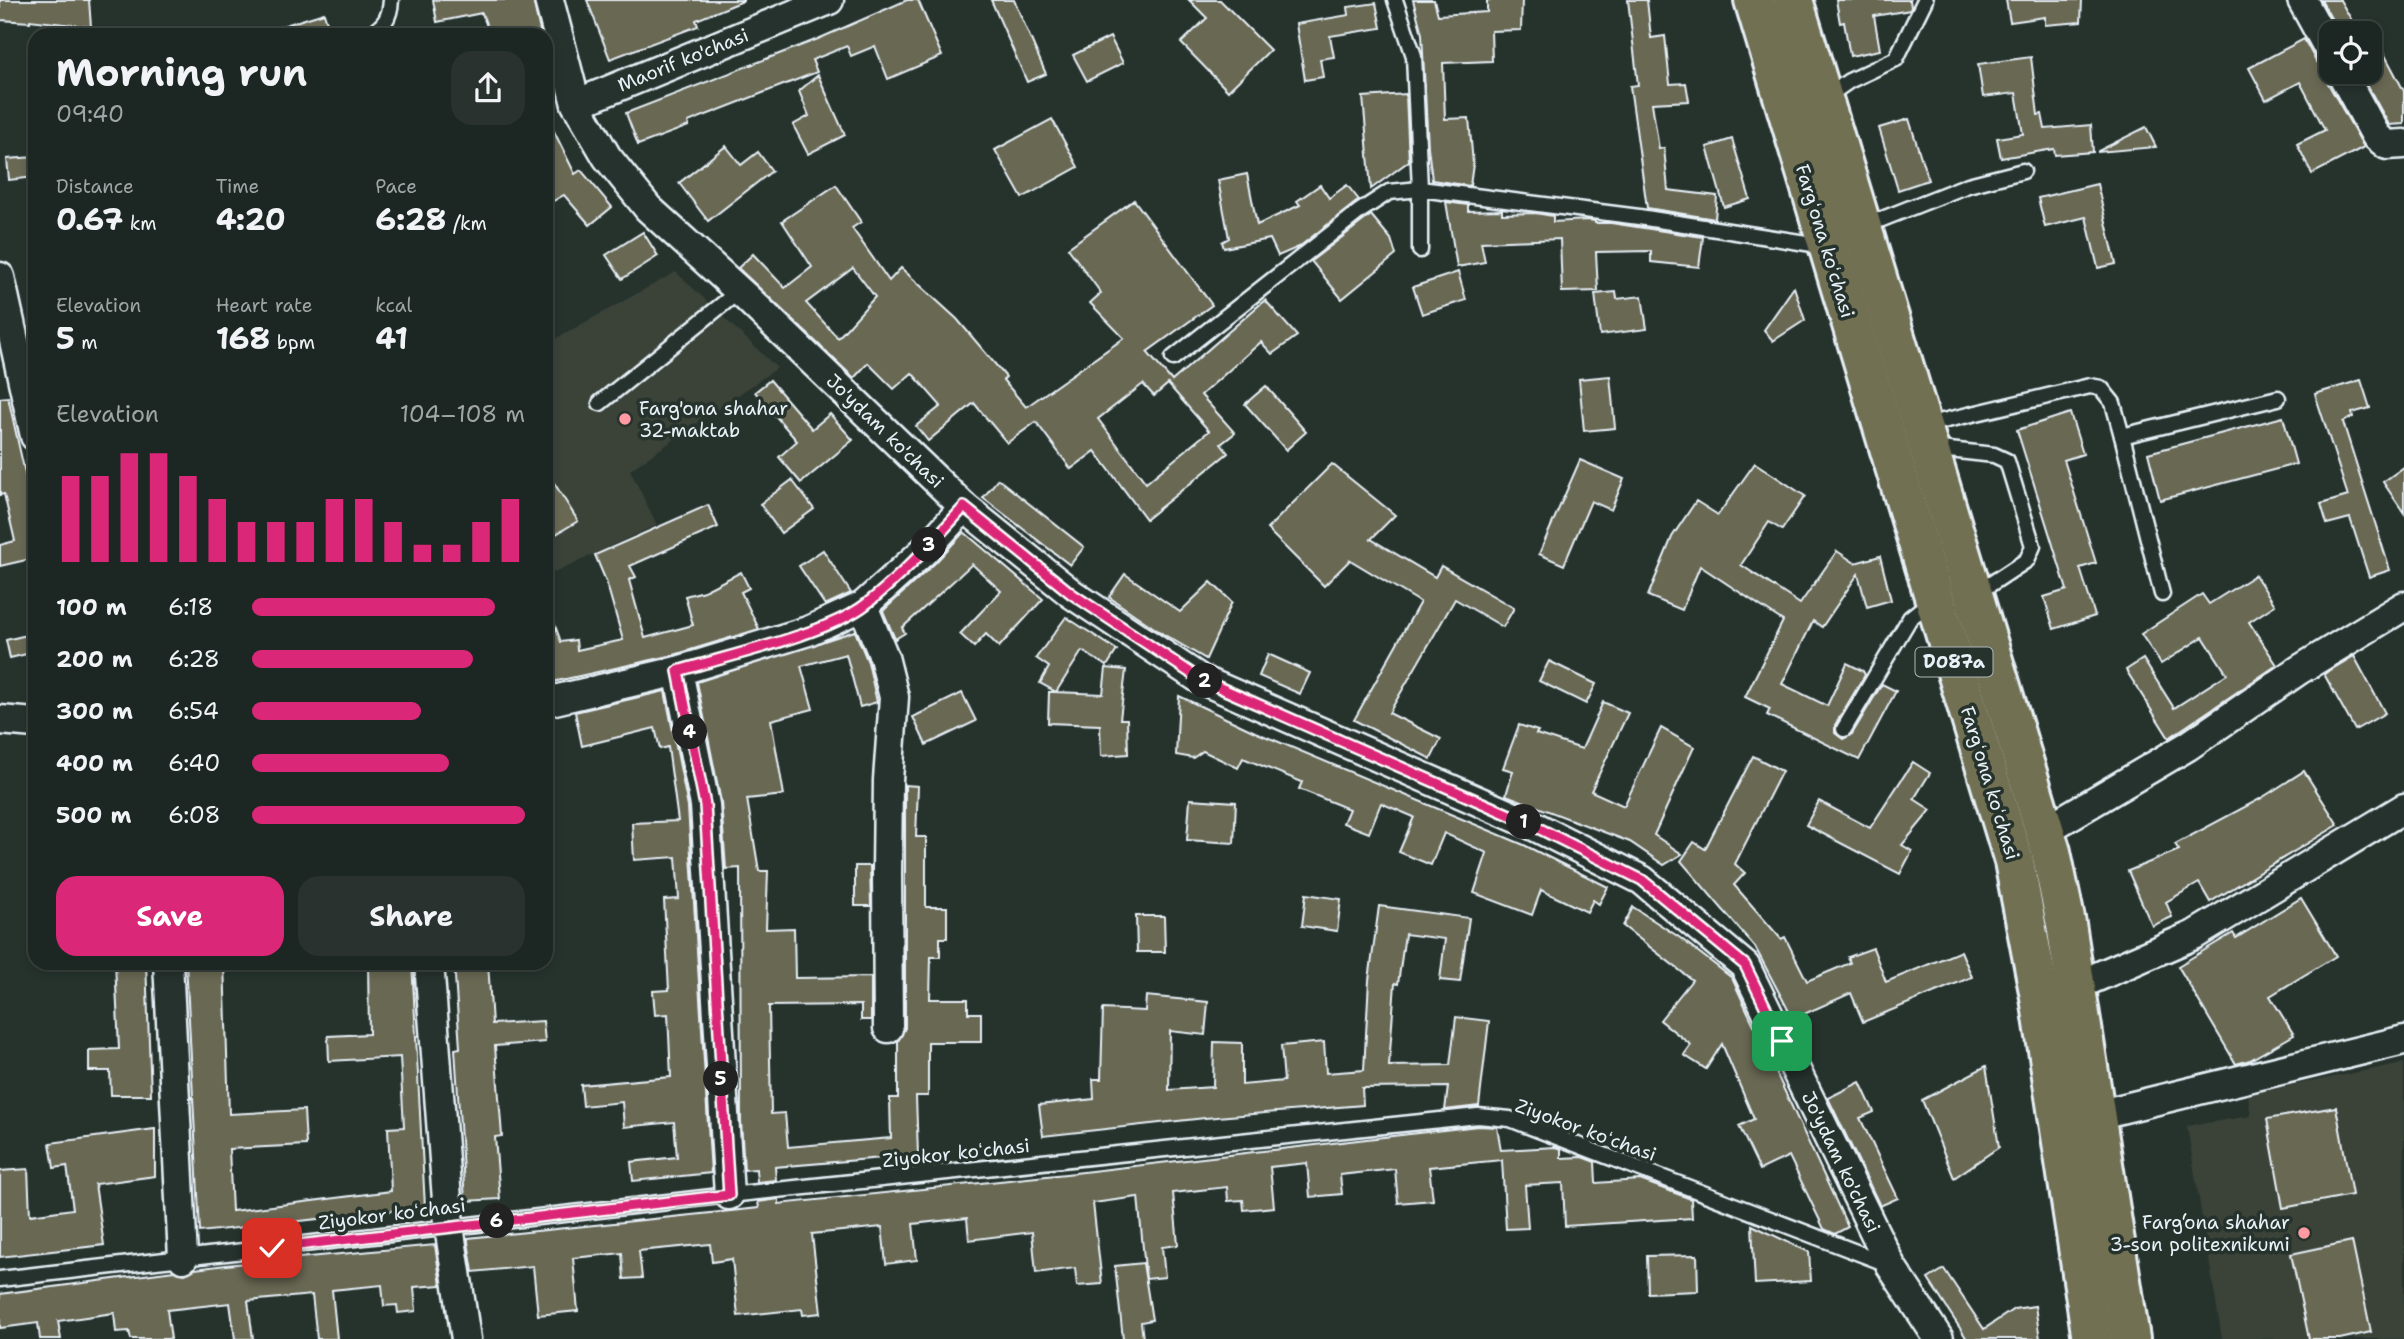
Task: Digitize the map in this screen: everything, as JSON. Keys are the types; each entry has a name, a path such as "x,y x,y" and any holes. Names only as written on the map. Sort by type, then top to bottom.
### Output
{"main road":[{"name":"Fargʻona koʻchasi","path":"1754,0 1826,247 2014,861 2040,997 2092,1339"},
{"name":"Fargʻona koʻchasi","path":"1793,0 2044,831 2066,924 2130,1339"}],"street":[{"name":"Jo'ydam ko'chasi","path":"549,0 576,104 607,158 648,208 739,291 964,507 1072,594 1200,679 1528,823 1642,880 1745,965 1891,1266 1939,1339"},
{"name":"Maorif ko'chasi","path":"576,104 829,0"},
{"path":"2302,0 2319,31"},
{"path":"2348,84 2376,136 2387,145 2404,144"},
{"path":"0,277 28,404"},
{"path":"553,700 678,671 808,631 863,606 924,551 964,507"},
{"path":"863,606 884,657 894,697 887,847 888,1028"},
{"path":"2044,831 2188,746 2300,670 2404,606"},
{"path":"678,671 705,805 729,1195"},
{"path":"0,720 28,722"},
{"path":"2076,986 2194,934 2404,808"},
{"path":"168,970 183,1258"},
{"path":"430,970 449,1226 466,1339"},
{"path":"2096,1115 2404,1040"}],"lane":[{"path":"379,28 386,23 391,12 391,0"},
{"path":"1395,0 1414,56 1420,250"},
{"path":"1822,100 1849,81 1896,59 1925,0"},
{"path":"1860,228 1968,185 2023,171"},
{"path":"1173,359 1360,211 1389,192 1420,189 1639,217 1826,247"},
{"path":"600,403 739,291"},
{"path":"1924,437 2090,386 2101,388 2113,403 2162,594"},
{"path":"2122,436 2278,398"},
{"path":"1924,437 1994,455 2007,461 2033,546 2027,560 1973,596"},
{"path":"1844,729 1910,618 1934,599"},
{"name":"Ziyokor koʻchasi","path":"0,1279 729,1195 1478,1116 1510,1119 1891,1266"}],"shaded area":[{"name":"Farg'ona shahar 32-maktab","path":"676,272 777,368 630,470 657,525 553,573 553,340"},
{"name":"Farg‘ona shahar 3-son politexnikumi","path":"2404,1063 2404,1339 2222,1339 2187,1126 2251,1116 2248,1094"}],"building":[{"path":"0,0 89,0 91,27 30,20 0,20"},
{"path":"433,0 533,0 539,28 487,28 482,13 437,22"},
{"path":"587,0 743,1 696,20 698,26 610,59"},
{"path":"907,0 918,0 942,56 888,79 875,46 851,56 847,46 812,60 817,72 688,122 689,126 638,145 626,113 818,39"},
{"path":"991,0 1014,0 1046,74 1027,82"},
{"path":"1189,0 1220,0 1270,50 1228,91 1181,43 1207,18"},
{"path":"1413,0 1434,0 1438,15 1487,12 1487,0 1522,0 1521,30 1491,31 1492,61 1443,63 1445,119 1469,118 1473,164 1470,186 1432,180 1422,34"},
{"path":"1628,0 1647,0 1651,38 1665,36 1670,84 1686,83 1689,101 1652,103 1659,149 1664,148 1668,190 1717,196 1715,219 1647,208 1630,86 1638,85"},
{"path":"1836,0 1910,0 1911,7 1910,10 1874,16 1880,50 1850,56 1844,22 1840,23"},
{"path":"2006,0 2082,0 2081,22 2045,25 2045,17 2010,22"},
{"path":"2321,0 2340,0 2352,21 2332,21"},
{"path":"1376,3 1381,28 1330,36 1334,57 1320,59 1323,77 1305,80 1296,24 1349,15 1348,7"},
{"path":"324,13 329,28 276,28"},
{"path":"1110,37 1123,63 1087,81 1073,55"},
{"path":"2304,39 2319,63 2319,84 2328,84 2364,147 2312,174 2297,144 2325,130 2300,82 2266,100 2249,68"},
{"path":"2382,50 2404,91 2404,124 2389,125 2367,84 2382,84"},
{"path":"2031,57 2038,115 2042,114 2045,129 2091,125 2093,152 2055,155 2054,149 2001,158 1997,138 2023,134 2016,93 1983,97 1978,64"},
{"path":"818,75 845,135 808,154 793,125 809,116 799,91"},
{"path":"1406,94 1409,161 1371,189 1363,97"},
{"path":"1052,119 1078,167 1022,198 995,150"},
{"path":"1909,119 1928,180 1898,190 1879,128"},
{"path":"2146,127 2156,147 2098,152 2098,151"},
{"path":"553,129 575,174 581,170 612,207 590,225 564,195 553,201"},
{"path":"1732,139 1750,199 1724,207 1707,147"},
{"path":"726,146 741,165 758,152 772,171 708,221 679,183"},
{"path":"28,158 28,178 9,180 7,159"},
{"path":"1247,174 1257,225 1300,205 1297,201 1320,185 1329,198 1347,185 1359,200 1299,247 1278,256 1270,239 1224,248 1222,242 1229,238 1218,180"},
{"path":"2097,184 2116,264 2098,268 2086,217 2045,227 2038,198"},
{"path":"836,185 861,222 852,228 889,281 901,268 957,319 1006,377 1003,380 1026,407 1124,338 1090,303 1101,293 1068,248 1134,200 1212,305 1147,352 1172,381 1265,300 1297,336 1272,354 1261,342 1201,395 1235,433 1221,444 1228,453 1146,519 1095,451 1071,469 1036,422 1007,443 974,403 928,441 916,426 941,406 912,373 894,389 868,363 854,378 738,268 753,254 785,288 812,267 782,221","holes":["853,268 875,297 838,338 806,303","1143,384 1154,396 1168,384 1209,431 1146,483 1098,419"]},
{"path":"1446,202 1468,205 1468,211 1535,213 1553,216 1553,222 1588,220 1703,237 1699,267 1651,262 1651,251 1596,252 1598,291 1562,292 1560,239 1481,242 1485,262 1457,267"},
{"path":"1371,215 1391,239 1396,255 1342,299 1311,261"},
{"path":"643,232 658,256 622,279 606,255"},
{"path":"1458,272 1466,300 1422,314 1413,287"},
{"path":"1794,287 1805,320 1773,341 1764,330"},
{"path":"1616,292 1617,299 1642,296 1647,329 1600,335 1595,294"},
{"path":"1610,376 1615,428 1584,431 1579,379"},
{"path":"770,380 812,429 830,414 853,440 801,483 779,457 797,441 755,392"},
{"path":"2361,380 2370,408 2352,413 2353,417 2343,422 2390,570 2369,577 2350,518 2327,524 2321,504 2348,496 2315,394"},
{"path":"1266,386 1306,432 1286,450 1245,404"},
{"path":"8,397 28,487 28,560 0,566 0,545 15,541 4,494 0,495 0,398"},
{"path":"2070,413 2083,454 2064,460 2096,563 2080,568 2095,616 2054,629 2044,597 2067,590 2017,430"},
{"path":"2283,417 2296,464 2160,500 2148,453"},
{"path":"1580,460 1624,479 1611,510 1591,501 1564,565 1539,554"},
{"path":"1755,463 1805,496 1782,530 1769,522 1741,565 1800,604 1837,551 1855,563 1880,556 1891,600 1867,607 1858,574 1822,627 1813,621 1782,684 1827,706 1847,663 1863,671 1865,675 1835,725 1835,733 1843,739 1852,734 1882,684 1896,691 1859,760 1767,715 1770,709 1745,697 1783,621 1700,566 1682,610 1648,596 1672,537 1696,501 1718,515"},
{"path":"1332,464 1395,515 1371,539 1435,577 1441,566 1514,608 1503,627 1455,599 1389,713 1441,739 1431,759 1354,720 1420,602 1350,560 1324,586 1267,529"},
{"path":"2404,467 2404,513 2383,482"},
{"path":"998,479 1084,547 1070,565 983,498"},
{"path":"792,480 814,509 781,533 760,504"},
{"path":"553,481 578,521 553,536"},
{"path":"708,505 718,527 630,566 636,577 629,580 645,638 693,625 685,596 704,591 741,572 749,588 741,592 759,629 674,655 553,682 553,620 561,642 576,640 577,650 623,640 606,581 595,555"},
{"path":"964,532 1043,599 999,647 986,634 974,647 960,634 1001,591 972,564 902,628 905,633 895,639 883,611"},
{"path":"823,550 851,593 825,605 799,566"},
{"path":"1125,574 1180,612 1211,582 1232,602 1206,659 1109,597"},
{"path":"2255,575 2275,605 2249,622 2277,665 2169,738 2126,670 2143,659 2174,708 2227,674 2203,637 2161,664 2141,634 2202,594 2209,604"},
{"path":"1066,617 1117,650 1107,666 1082,651 1056,692 1040,683 1049,667 1036,658"},
{"path":"855,631 868,662 877,702 860,707 846,654 801,666 813,709 771,720 784,795 747,799 759,871 768,871 766,929 794,928 795,978 871,977 871,1020 861,1020 861,1005 769,1006 771,1114 785,1113 788,1147 891,1138 890,1098 898,1098 898,1041 905,1028 905,785 918,786 916,837 926,837 926,907 947,907 947,938 940,938 940,957 931,957 930,999 968,999 968,1013 981,1013 981,1042 928,1042 928,1096 916,1096 918,1155 775,1167 776,1180 757,1182 756,1169 744,1170 741,1121 740,868 726,869 721,802 697,682"},
{"path":"28,635 28,654 10,658 6,640"},
{"path":"1268,654 1310,673 1300,694 1259,676"},
{"path":"2354,656 2385,713 2355,730 2324,674"},
{"path":"1549,661 1596,684 1586,704 1539,681"},
{"path":"1106,668 1126,670 1120,719 1127,719 1128,754 1101,756 1100,725 1048,723 1049,692 1103,694"},
{"path":"665,691 688,807 711,1173 633,1181 631,1162 677,1157 674,1122 624,1127 622,1102 583,1106 581,1085 671,1077 668,1014 655,1015 653,991 669,990 664,900 679,899 676,857 634,860 632,823 678,821 668,747 660,749 655,728 582,746 575,712"},
{"path":"962,693 976,721 926,745 913,717"},
{"path":"1179,696 1255,732 1524,845 1608,887 1599,904 1593,900 1587,912 1541,890 1532,915 1474,893 1487,853 1444,833 1431,865 1399,852 1414,817 1381,803 1369,833 1343,823 1349,809 1299,789 1302,782 1243,758 1238,768 1203,751 1193,758 1176,755"},
{"path":"1603,702 1628,713 1591,791 1624,806 1661,728 1694,747 1654,835 1682,854 1664,865 1630,842 1506,795 1513,771 1503,768 1519,725 1538,731 1536,734 1582,749"},
{"path":"1753,756 1782,771 1735,864 1745,873 1734,885 1781,939 1785,937 1807,981 1850,963 1848,957 1873,948 1886,982 1961,951 1972,977 1863,1022 1851,993 1793,1019 1755,947 1681,861 1694,842 1705,849"},
{"path":"1913,762 1930,773 1914,799 1931,810 1902,845 1912,851 1900,874 1806,825 1819,801 1870,828"},
{"path":"2304,771 2338,825 2210,902 2199,883 2166,902 2172,917 2152,926 2128,871 2179,850 2175,844 2260,799"},
{"path":"1190,799 1236,802 1234,843 1187,840"},
{"path":"855,866 870,866 871,906 855,906"},
{"path":"1306,894 1341,899 1337,931 1302,926"},
{"path":"2301,898 2336,956 2270,996 2294,1035 2250,1060 2236,1064 2178,966 2233,933 2236,938"},
{"path":"1379,906 1469,918 1460,982 1440,980 1445,939 1405,934 1398,984 1395,983 1389,1066 1450,1065 1456,1017 1489,1021 1479,1106 1445,1110 1448,1087 1362,1088 1363,1105 1205,1118 1043,1136 1039,1105 1094,1099 1093,1079 1101,1079 1103,1009 1145,1011 1146,996 1208,1002 1205,1035 1170,1031 1169,1090 1213,1087 1214,1042 1242,1043 1242,1085 1284,1081 1281,1046 1324,1042 1326,1073 1364,1070 1369,980"},
{"path":"1633,907 1679,937 1732,978 1848,1227 1835,1234 1824,1229 1789,1156 1760,1170 1739,1126 1754,1119 1722,1044 1706,1069 1684,1055 1691,1045 1660,1020 1692,980 1623,926"},
{"path":"1136,916 1164,916 1165,952 1137,952"},
{"path":"115,970 146,970 151,1095 111,1095 110,1071 89,1071 89,1050 119,1049"},
{"path":"186,970 224,970 229,1114 304,1110 306,1145 229,1149 232,1211 391,1191 388,1128 404,1127 400,1057 329,1061 328,1036 369,1034 368,970 412,970 425,1207 200,1232"},
{"path":"455,970 489,970 492,1024 543,1021 545,1042 495,1046 502,1136 495,1137 500,1199 465,1201 455,1049 460,1048"},
{"path":"1986,1066 1999,1147 1954,1178 1922,1100"},
{"path":"1860,1082 1874,1112 1860,1118 1898,1198 1880,1206 1828,1098"},
{"path":"2336,1107 2352,1195 2283,1208 2267,1119"},
{"path":"1478,1126 1497,1127 1501,1150 1555,1147 1561,1149 1561,1158 1582,1157 1595,1162 1596,1183 1640,1180 1691,1199 1692,1218 1565,1226 1563,1183 1525,1185 1528,1228 1506,1229 1502,1160 1429,1167 1433,1200 1398,1203 1395,1169 1340,1175 1342,1194 1310,1197 1307,1163 1270,1167 1274,1207 1244,1210 1243,1200 1228,1201 1227,1187 1173,1193 1178,1245 1162,1247 1165,1277 1146,1279 1138,1197 1093,1203 1102,1284 1077,1286 1075,1268 1036,1273 1032,1232 969,1240 967,1218 913,1224 917,1260 886,1264 882,1227 812,1234 821,1313 803,1315 802,1309 738,1316 732,1259 712,1262 710,1244 639,1251 642,1278 624,1279 622,1253 573,1258 578,1311 538,1315 533,1266 473,1272 468,1242 468,1238 759,1208 758,1202 779,1199 779,1204"},
{"path":"155,1129 155,1176 95,1184 104,1245 0,1257 0,1171 28,1169 30,1215 73,1209 67,1166 54,1168 50,1143"},
{"path":"1752,1225 1809,1252 1811,1281 1755,1284"},
{"path":"2352,1241 2371,1332 2340,1339 2309,1339 2291,1254"},
{"path":"435,1245 441,1285 414,1287 416,1311 398,1313 397,1305 384,1306 382,1285 332,1290 337,1339 317,1339 312,1295 248,1301 253,1339 235,1339 230,1303 167,1310 171,1339 131,1339 129,1331 116,1332 114,1313 58,1321 61,1339 40,1339 38,1323 0,1328 0,1294 174,1271 185,1274 195,1269 226,1265"},
{"path":"1697,1255 1698,1291 1648,1293 1647,1256"},
{"path":"1143,1263 1152,1320 1141,1322 1143,1339 1123,1339 1115,1266"},
{"path":"1944,1269 1984,1329 2014,1309 2035,1306 2040,1339 1967,1339 1928,1279"}],"place":[{"name":"Farg'ona shahar 32-maktab","path":"625,419"},
{"name":"Farg‘ona shahar 3-son politexnikumi","path":"2304,1233"}],"route":[{"path":"272,1248 729,1195 705,805 678,671 808,631 863,606 924,551 964,507 1072,594 1200,679 1528,823 1642,880 1745,965 1782,1041"}]}
